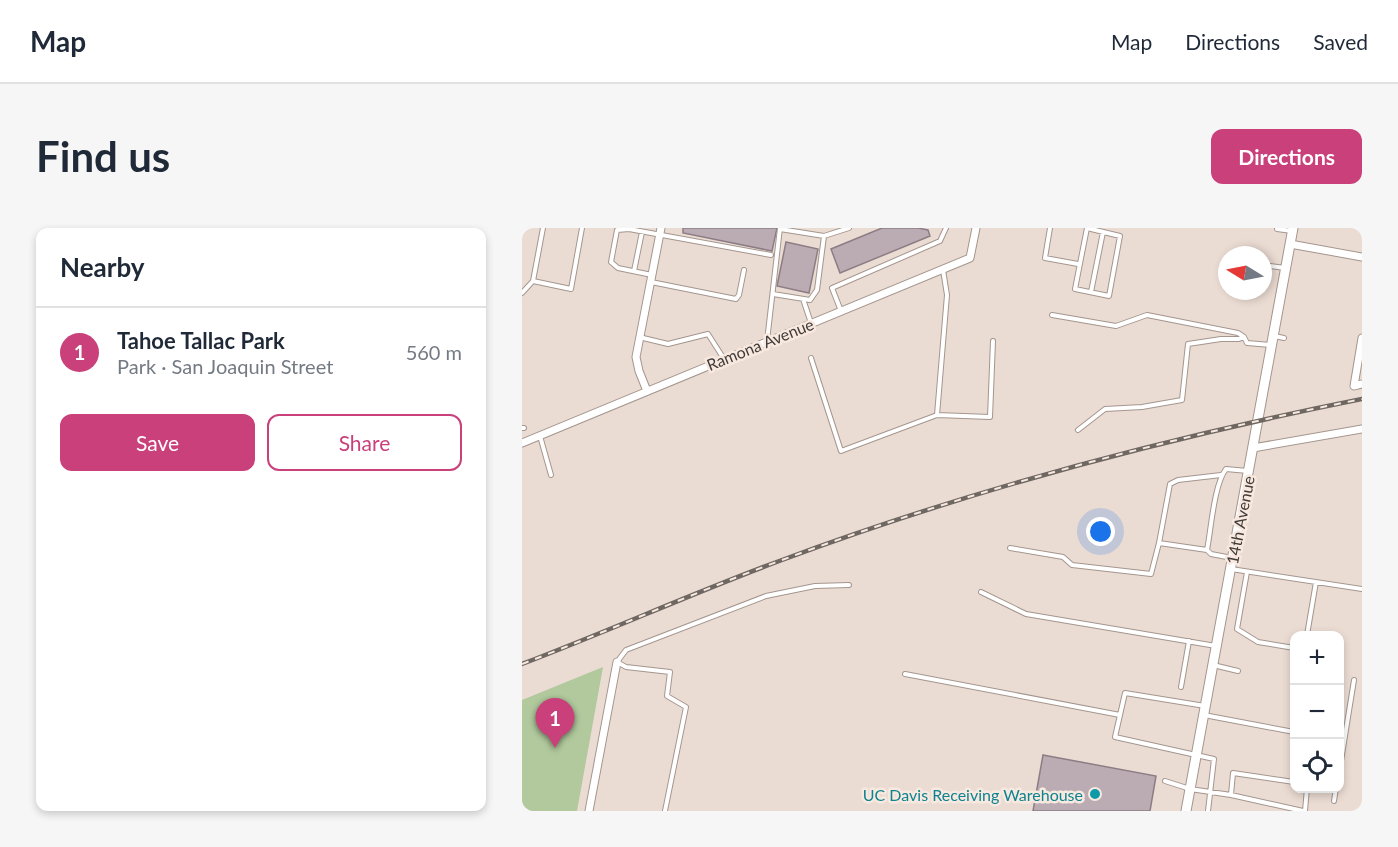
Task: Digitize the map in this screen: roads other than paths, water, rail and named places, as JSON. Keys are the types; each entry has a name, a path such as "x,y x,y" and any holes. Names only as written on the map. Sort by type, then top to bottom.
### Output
{"main road":[{"name":"14th Avenue","path":"1185,811 1253,448 1276,340 1293,230"}],"street":[{"name":"Ramona Avenue","path":"522,442 970,258 976,228"},
{"path":"647,391 637,364 639,337 660,232"},
{"path":"1290,244 1362,257"},
{"path":"1362,338 1354,386 1362,384"},
{"path":"1253,448 1362,429"},
{"path":"589,811 617,662"}],"lane":[{"path":"522,293 533,281 543,228"},
{"path":"533,281 571,289 582,228"},
{"path":"744,270 739,296 736,299 651,278 618,268 611,262 617,230 621,228 642,232 660,232 771,255"},
{"path":"767,341 780,229 824,237 849,228"},
{"path":"841,311 832,288 940,241 946,228"},
{"path":"1050,228 1045,258 1078,264"},
{"path":"1087,228 1120,236 1109,296 1075,289 1078,264 1087,228"},
{"path":"1277,229 1293,230"},
{"path":"634,272 642,232"},
{"path":"1091,292 1103,232"},
{"path":"773,294 810,300 817,290 824,237"},
{"path":"1313,248 1315,240"},
{"path":"1272,266 1286,268"},
{"path":"937,415 947,295 943,269"},
{"path":"803,299 811,323"},
{"path":"1052,315 1116,326 1147,315 1238,333 1247,343 1276,340"},
{"path":"639,337 668,344 708,334 724,359"},
{"path":"1078,430 1105,409 1142,407 1182,400 1188,344 1244,337"},
{"path":"811,358 841,452 937,415 990,417 993,341"},
{"path":"539,435 551,475"},
{"path":"1207,550 1221,475 1226,469 1249,471"},
{"path":"1010,548 1063,557 1072,565 1151,574 1170,484 1178,480 1221,475"},
{"path":"1159,543 1207,550 1211,554 1233,558"},
{"path":"1231,569 1362,589"},
{"path":"1247,572 1237,629 1258,642 1290,647"},
{"path":"1308,631 1316,582"},
{"path":"665,811 686,707 667,696 670,672 626,667 617,662 626,650 766,596 815,586 849,585"},
{"path":"981,592 1026,614 1216,646"},
{"path":"1181,687 1190,641"},
{"path":"1213,665 1238,671"},
{"path":"905,674 1120,715"},
{"path":"1342,739 1354,680"},
{"path":"1208,811 1214,759 1115,737 1125,693 1290,731"},
{"path":"1231,795 1233,773 1290,781"},
{"path":"1165,782 1304,811 1306,793"},
{"path":"1334,801 1335,793"}],"railway":[{"path":"522,664 749,572 924,511 1142,449 1362,399"}],"place":[{"name":"Tahoe Tallac Park","path":"555,748"},
{"name":"UC Davis Receiving Warehouse","path":"1095,794"}]}
